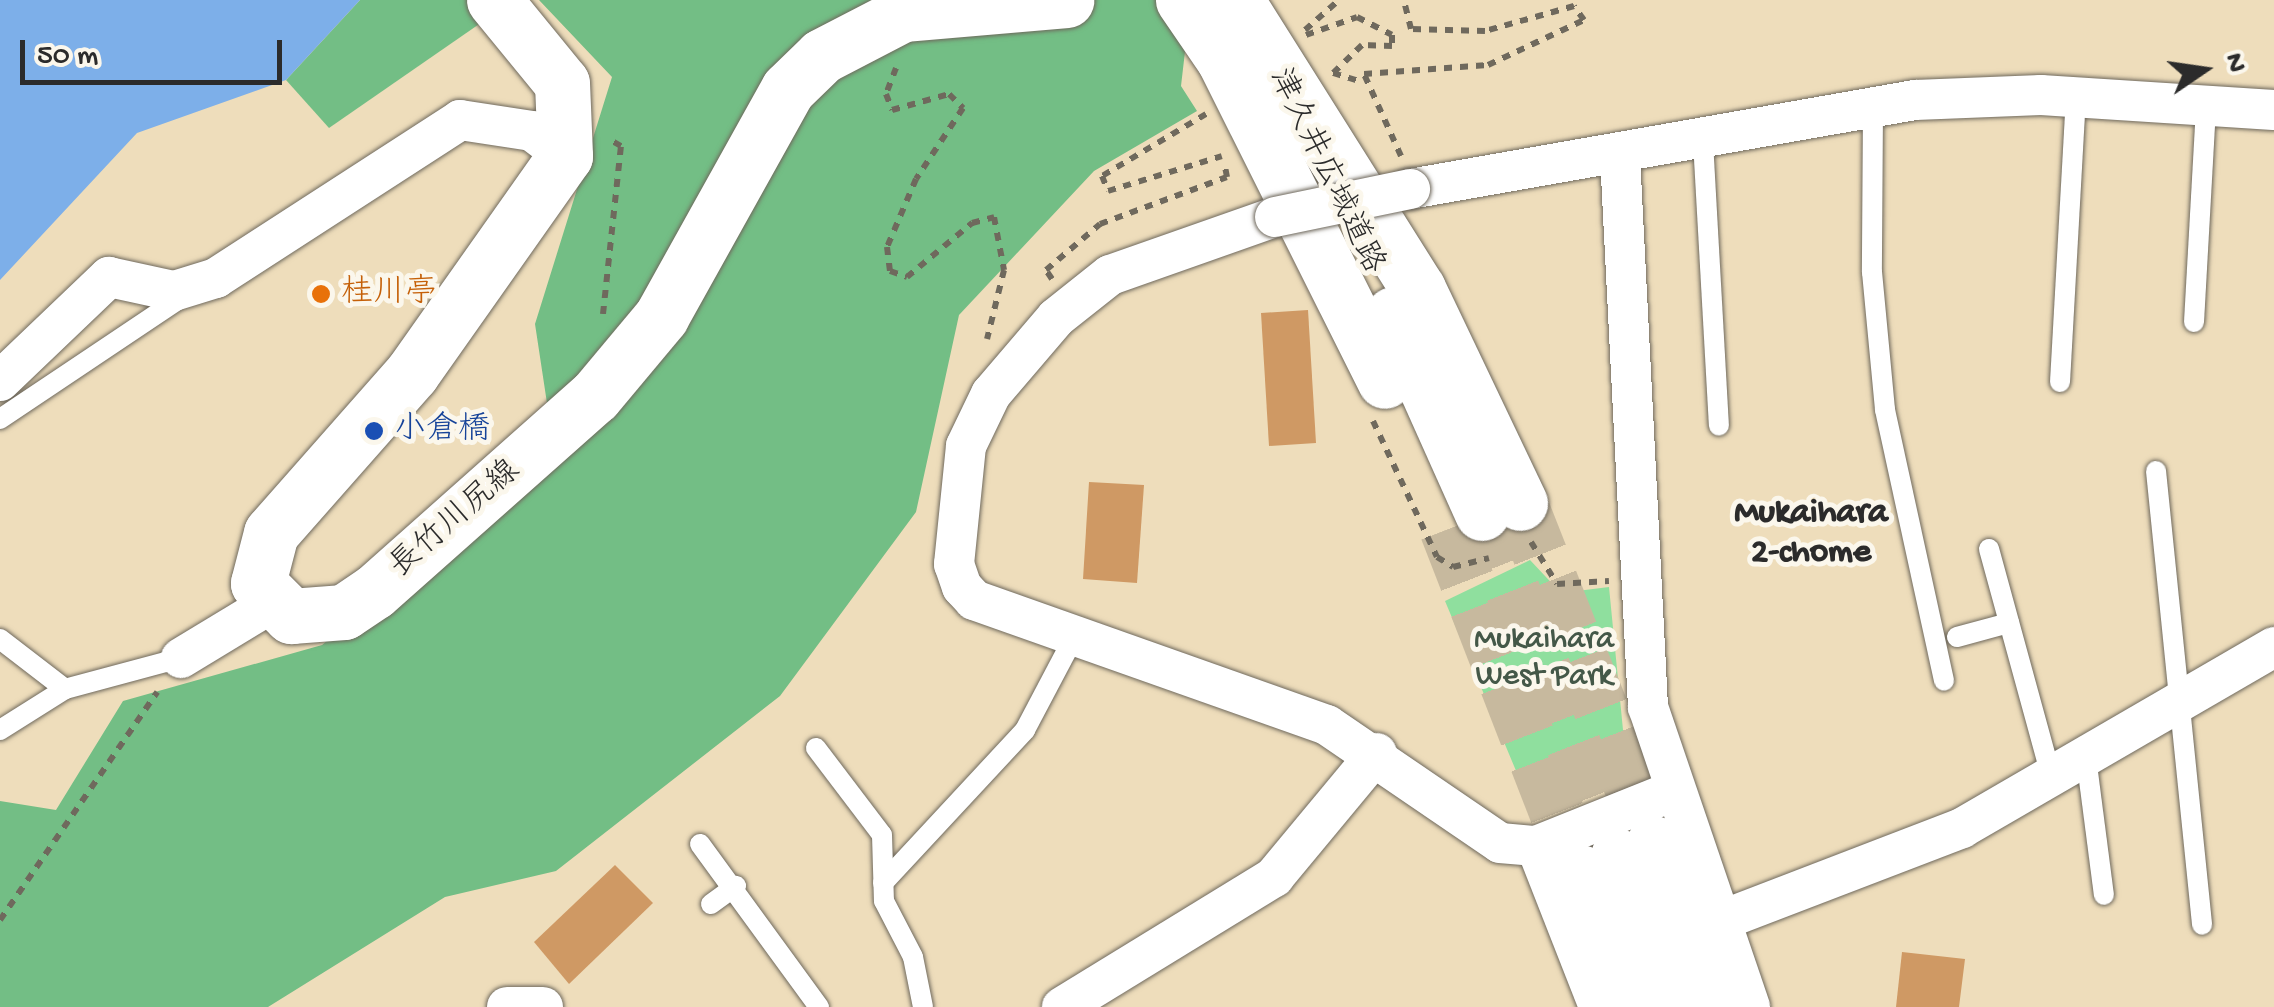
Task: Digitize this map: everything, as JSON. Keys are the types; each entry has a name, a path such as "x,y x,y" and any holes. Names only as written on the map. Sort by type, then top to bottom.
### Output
{"main road":[{"path":"270,604 258,583 271,533 412,373 588,148 562,84 494,0"},
{"name":"長竹川尻線","path":"270,604 291,616 344,612 594,396 661,317 788,89 822,56 903,14 1066,0"},
{"path":"1183,0 1246,48 1418,289 1505,530"},
{"path":"1246,48 1360,321 1505,530"},
{"name":"津久井広域道路","path":"1246,48 1390,307 1505,530"},
{"path":"1597,854 1746,1004"},
{"path":"1597,854 1632,1007"},
{"path":"1597,854 1676,1007"}],"street":[{"path":"1671,792 1597,854 1500,843 1378,753 1327,725 1074,637 962,587 954,564 972,424 1056,318 1110,274 1406,173 1620,156 1873,109 1967,96 2274,110"},
{"path":"0,381 109,277 174,291 198,286 460,120 532,131 588,148"},
{"path":"1620,156 1643,676 1671,792 1720,921 1746,1004"},
{"path":"181,658 270,604"},
{"path":"1720,921 1873,868 2177,708 2274,648"},
{"path":"1062,1007 1274,876 1378,753"},
{"path":"1597,854 1599,1007"},
{"path":"508,1007 544,1007"}],"lane":[{"path":"2060,382 2076,98"},
{"path":"2194,322 2206,106"},
{"path":"1873,109 1872,272 1885,410 1944,681"},
{"path":"1703,141 1719,426"},
{"path":"0,419 198,286"},
{"path":"2156,471 2202,925"},
{"path":"1989,549 2009,623 2068,767 2104,895"},
{"path":"1957,637 2009,623"},
{"path":"882,883 1025,730 1074,637"},
{"path":"0,639 65,689"},
{"path":"0,730 65,689 181,658"},
{"path":"816,748 870,808 882,835 882,883 923,1007"},
{"path":"700,844 736,886 819,1007"},
{"path":"711,904 736,886"}],"path":[{"path":"1070,273 1056,285 1046,270 1100,224 1227,177 1223,156 1108,192 1102,176 1246,48 1339,1"},
{"path":"1363,82 1371,70 1488,65 1584,20 1574,6 1496,29 1411,29 1404,1"},
{"path":"1324,33 1357,18 1392,35 1392,46 1362,45 1333,73 1363,82 1406,173"},
{"path":"910,58 886,94 892,110 949,94 963,108 916,179 887,260 907,276 972,223 994,217 1004,270 984,348"},
{"path":"588,148 621,146 602,327"},
{"path":"1371,415 1436,557 1453,568 1505,530 1557,584 1614,580 1616,596"},
{"path":"0,920 181,658"}],"green space":[{"path":"360,0 514,0 329,128 286,80"},
{"path":"539,0 1191,0 1181,86 1197,111 1094,171 959,315 916,512 780,696 556,871 445,897 268,1007 0,1007 0,801 56,810 123,701 322,645 555,456 535,324 612,77"},
{"name":"Mukaihara West Park","path":"1530,560 1561,593 1609,587 1623,730 1621,773 1532,809 1445,601"}],"water":[{"path":"0,0 360,0 286,80 137,133 0,280"}],"building":[{"path":"1308,310 1316,443 1269,446 1261,313"},
{"path":"1089,482 1144,485 1137,583 1083,579"},
{"path":"615,865 653,903 569,984 534,942"},
{"path":"1902,952 1965,959 1959,1007 1896,1007"}],"tunnel":[{"path":"1520,503 1654,843"},
{"path":"1482,513 1618,856"},
{"path":"1447,529 1580,872"}],"place":[{"name":"桂川亭","path":"321,294"},
{"name":"小倉橋","path":"374,431"}],"district":[{"name":"Mukaihara 2-chome","path":"1811,534"}]}
